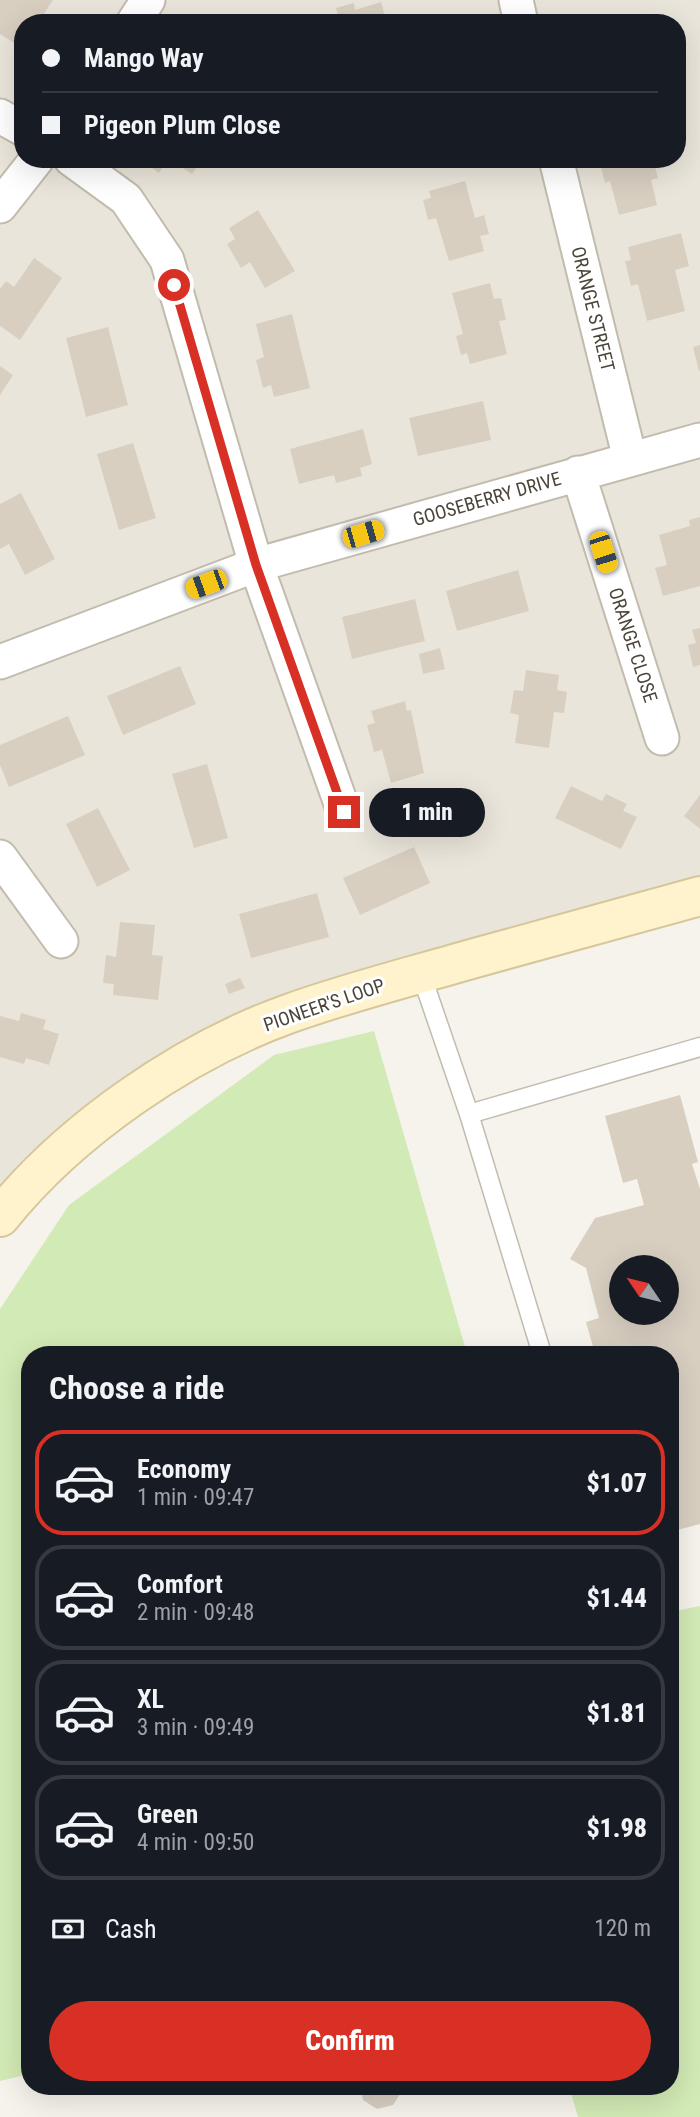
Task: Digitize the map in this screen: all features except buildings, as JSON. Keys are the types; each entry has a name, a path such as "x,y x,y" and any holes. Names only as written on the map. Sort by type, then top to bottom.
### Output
{"street":[{"path":"0,206 30,168"},
{"path":"83,168 126,199 167,260 256,565 344,812"},
{"name":"ORANGE STREET","path":"558,168 631,458"},
{"name":"GOOSEBERRY DRIVE","path":"1,658 256,565 700,440"},
{"name":"ORANGE CLOSE","path":"578,473 662,738"},
{"path":"0,858 61,941"},
{"name":"PIONEER'S LOOP","path":"0,1217 66,1149 124,1103 203,1054 285,1015 700,896"}],"lane":[{"path":"421,974 469,1114 540,1346"},
{"path":"469,1114 700,1046"}],"shaded area":[{"path":"0,0 700,0 700,896 203,1054 0,1217"}],"green space":[{"path":"374,1031 465,1346 21,1346 21,2076 0,2081 0,1309 69,1205 274,1055"},
{"path":"700,1606 700,2117 578,2117 572,2095 679,2095 679,1610"}],"route":[{"path":"174,285 256,565 344,812"}]}
